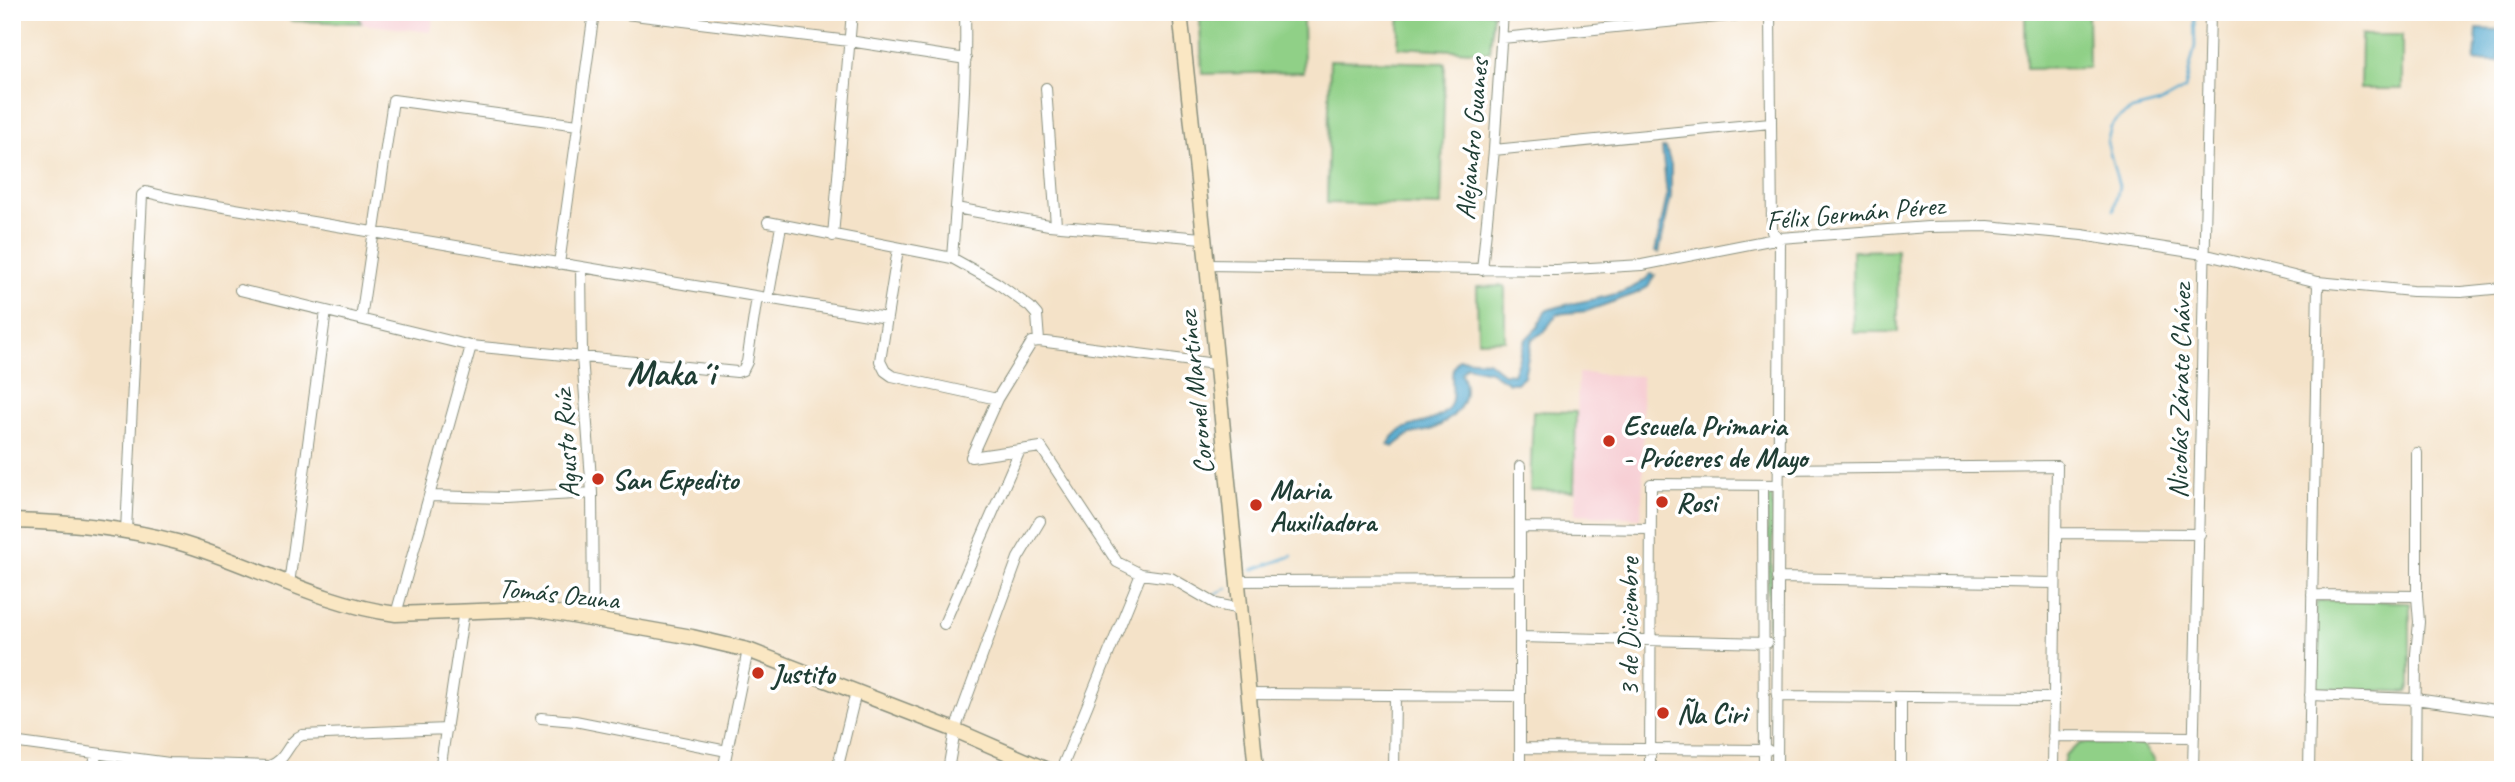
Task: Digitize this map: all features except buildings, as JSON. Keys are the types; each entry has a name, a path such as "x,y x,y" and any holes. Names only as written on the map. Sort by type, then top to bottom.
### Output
{"street":[{"path":"559,264 594,12"},
{"path":"609,12 849,41 966,59"},
{"path":"833,236 852,12"},
{"path":"952,258 966,59 965,12"},
{"name":"Coronel Martínez","path":"1180,12 1256,770"},
{"name":"Alejandro Guanes","path":"1482,270 1494,150 1503,12"},
{"path":"1502,38 1769,12 1772,232 1780,238 1777,770"},
{"name":"Nicolás Zárate Chávez","path":"2193,770 2210,12"},
{"path":"1046,88 1056,225"},
{"path":"361,319 393,100 578,125"},
{"path":"1494,150 1770,123"},
{"path":"126,531 142,195 150,192 177,199 886,318"},
{"path":"956,208 1056,225 1202,238"},
{"path":"768,222 952,258 1030,307 1037,316 1040,341"},
{"path":"240,290 471,346 739,372 745,368 747,362 781,226"},
{"name":"Félix Germán Pérez","path":"1207,265 1556,270 1642,265 1780,238 1928,227 1988,226 2082,234 2203,254 2318,282 2412,291 2461,292 2503,288"},
{"path":"898,249 880,361 885,371 892,376 997,399"},
{"name":"Agusto Ruíz","path":"581,267 582,356 592,493 593,618"},
{"path":"2309,770 2318,282"},
{"path":"289,584 326,311"},
{"path":"1215,364 1032,342 997,399 971,457 1037,447 1044,450 1117,562 1141,574 1171,579 1216,604 1241,609"},
{"path":"397,614 471,346"},
{"path":"944,624 1020,450"},
{"path":"2415,770 2419,622 2417,453"},
{"path":"1520,466 1520,770"},
{"path":"1778,469 2057,466 2053,770"},
{"name":"3 de Diciembre","path":"1650,770 1651,484 1763,485"},
{"path":"1764,770 1763,485 1777,485"},
{"path":"429,496 504,498 592,493"},
{"name":"Tomás Ozuna","path":"12,521 66,523 126,531 178,543 355,606 397,614 533,609 593,618 748,650 956,730 1047,770"},
{"path":"948,770 956,730 1018,558 1040,521"},
{"path":"1520,527 1650,529"},
{"path":"2056,533 2200,534"},
{"path":"1061,770 1141,574"},
{"path":"1777,578 2055,583"},
{"path":"1238,581 1520,580"},
{"path":"2312,596 2417,596"},
{"path":"440,770 464,610"},
{"path":"1520,637 1777,643"},
{"path":"723,770 748,650"},
{"path":"837,770 856,692"},
{"path":"1249,694 1520,696"},
{"path":"1394,770 1395,695"},
{"path":"2310,695 2416,699 2503,711"},
{"path":"1777,696 2054,698"},
{"path":"1901,697 1901,770"},
{"path":"541,718 575,721 727,751"},
{"path":"12,743 209,768 275,765 302,734 447,729"},
{"path":"2053,736 2194,737"},
{"path":"1520,748 1777,750"},
{"path":"93,770 96,755"}],"shaded area":[{"path":"252,12 434,12 431,32"},
{"name":"Escuela Primaria - Próceres de Mayo","path":"1578,373 1642,376 1641,518 1575,514"}],"green space":[{"path":"290,12 357,12 361,23 292,21 288,18"},
{"path":"1400,12 1493,12 1490,52 1398,47"},
{"path":"2025,12 2088,12 2089,68 2026,69"},
{"path":"1303,17 1304,72 1202,74 1200,19"},
{"path":"2361,35 2402,35 2402,89 2360,89"},
{"path":"1330,60 1445,63 1441,206 1327,203"},
{"path":"1897,250 1898,332 1853,332 1852,251"},
{"path":"1505,286 1505,340 1478,341 1477,287"},
{"path":"1533,411 1576,412 1574,491 1530,490"},
{"path":"1767,495 1772,495 1773,512 1771,632 1768,632"},
{"path":"2320,600 2410,602 2410,685 2407,692 2316,688 2316,604"},
{"path":"2081,743 2143,745 2154,759 2153,770 2062,770 2065,755"}],"water":[{"path":"2477,29 2500,30 2499,62 2475,61"},
{"path":"1662,148 1666,148 1671,165 1671,196 1659,253 1655,252 1667,196"},
{"path":"1651,274 1655,275 1648,287 1635,294 1587,311 1557,314 1544,332 1532,339 1524,376 1516,383 1509,383 1490,371 1466,366 1461,373 1464,399 1456,413 1433,429 1411,434 1393,447 1388,445 1400,431 1432,420 1447,410 1451,404 1453,371 1459,359 1488,361 1503,373 1513,374 1526,339 1538,327 1545,311 1616,294 1641,283"}],"waterway":[{"path":"2114,210 2119,186 2107,142 2111,127 2132,110 2160,103 2185,89 2195,46 2194,12"},
{"path":"67,532 81,534"},
{"path":"1252,570 1292,556"},
{"path":"1212,596 1227,588"}],"place":[{"name":"Escuela Primaria - Próceres de Mayo","path":"1609,441"},
{"name":"San Expedito","path":"598,479"},
{"name":"Rosi","path":"1662,502"},
{"name":"Maria Auxiliadora","path":"1256,505"},
{"name":"Justito","path":"758,673"},
{"name":"Ña Ciri","path":"1663,713"}],"district":[{"name":"Maka´i","path":"671,373"}]}
